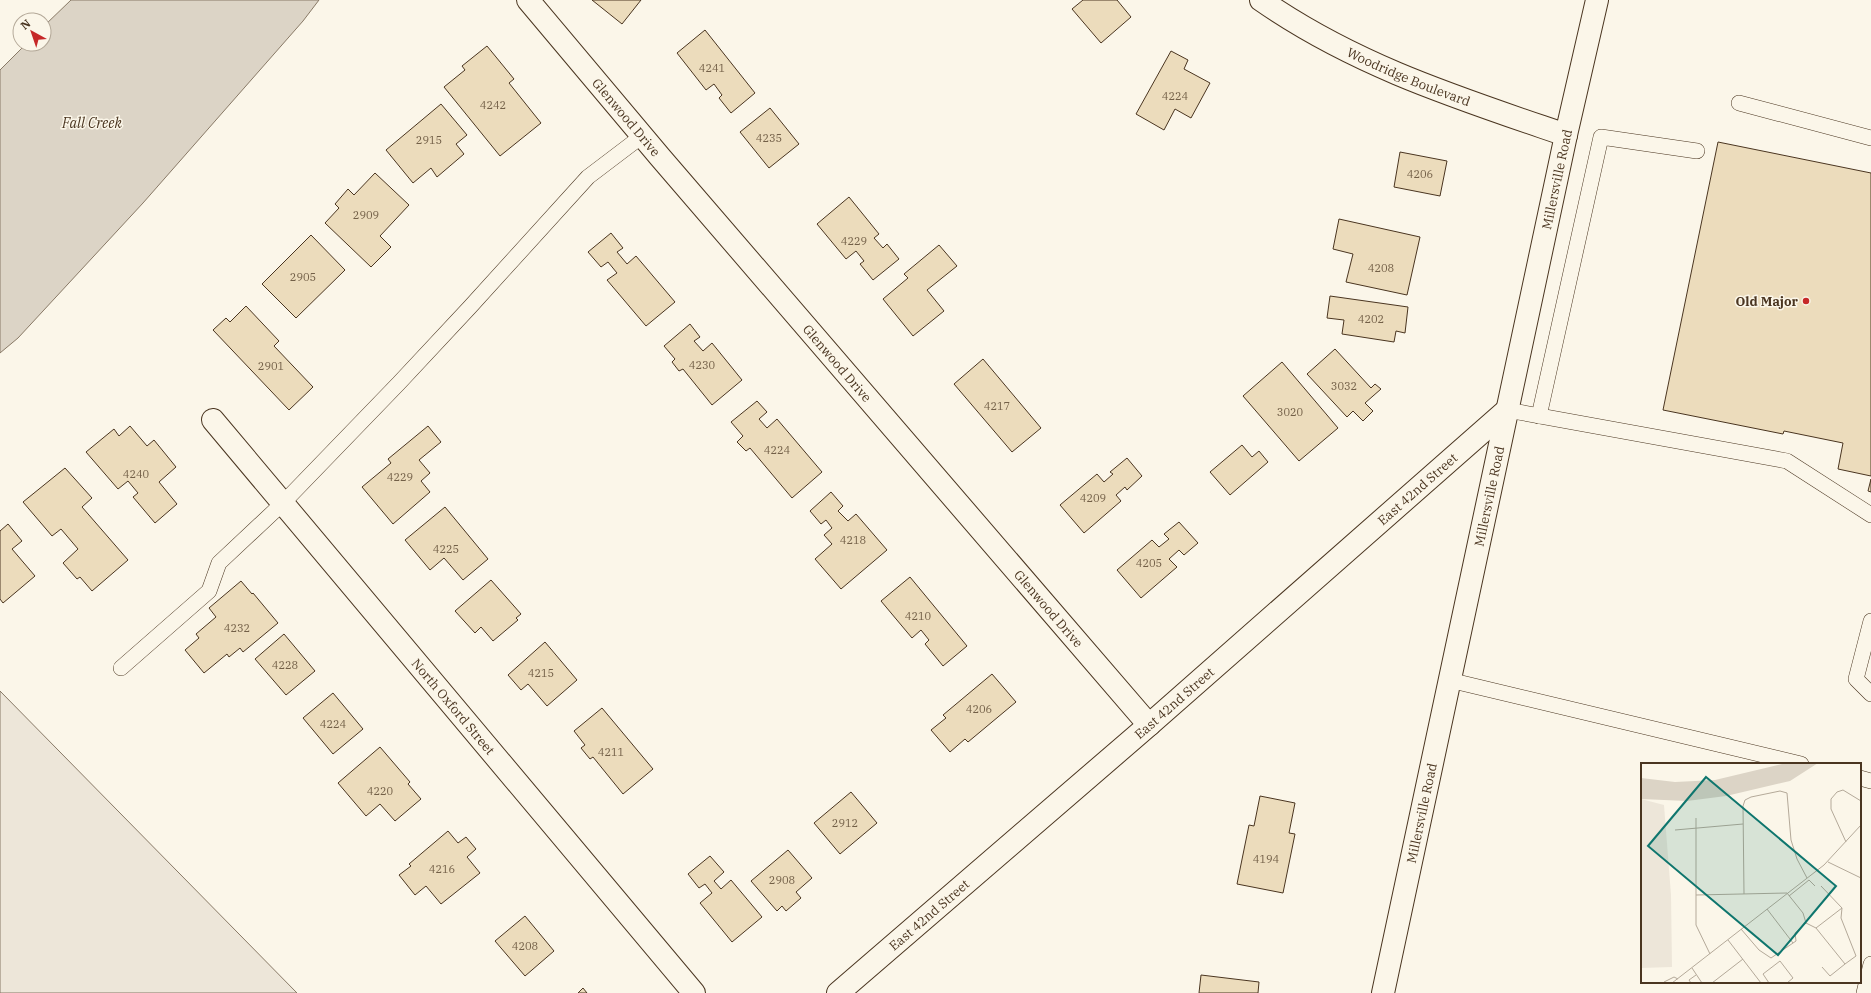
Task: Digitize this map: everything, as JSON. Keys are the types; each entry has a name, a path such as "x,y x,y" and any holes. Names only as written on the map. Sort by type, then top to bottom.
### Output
{"street":[{"name":"Glenwood Drive","path":"528,0 642,136 1149,725"},
{"name":"Woodridge Boulevard","path":"1261,0 1343,49 1396,74 1452,96 1566,135"},
{"name":"Millersville Road","path":"1383,993 1566,135 1597,0"},
{"name":"East 42nd Street","path":"838,993 1149,725 1507,410"},
{"name":"North Oxford Street","path":"213,420 694,993"}],"lane":[{"path":"1739,103 1871,138"},
{"path":"120,668 208,591 219,563 283,503 470,307 588,176 642,136"},
{"path":"1539,416 1601,137 1696,151"},
{"path":"1507,410 1787,461 1871,515"},
{"path":"1871,621 1856,679 1871,694"},
{"path":"1449,680 1797,763"},
{"path":"1861,778 1871,781"},
{"path":"1864,993 1871,964"}],"shaded area":[{"path":"0,691 297,993 0,993"}],"water":[{"name":"Fall Creek","path":"71,0 319,0 303,21 143,203 18,338 0,353 0,70 18,52 52,52 52,18"}],"building":[{"path":"592,0 641,0 622,24"},
{"path":"1083,0 1117,0 1131,17 1101,43 1072,9"},
{"path":"705,30 755,93 731,113 719,98 722,95 714,84 706,90 677,53"},
{"path":"487,46 514,79 509,83 541,123 500,156 444,87 465,70 462,66"},
{"path":"1171,51 1188,60 1184,69 1210,83 1191,118 1175,109 1164,130 1136,114"},
{"path":"441,104 467,135 456,144 464,154 437,177 431,168 413,183 386,150"},
{"path":"770,108 799,144 769,168 740,132"},
{"path":"1718,142 1871,173 1871,476 1838,469 1843,443 1784,431 1783,434 1663,410"},
{"path":"1400,152 1447,161 1440,196 1394,187"},
{"path":"375,173 409,205 380,236 391,247 371,267 325,223 339,208 335,204 348,189 354,195"},
{"path":"849,197 879,234 874,238 883,248 887,244 899,259 873,280 860,264 864,261 856,251 846,259 817,224"},
{"path":"1339,219 1420,237 1407,295 1346,282 1353,254 1333,249"},
{"path":"611,233 623,248 617,252 627,264 636,256 675,302 646,326 607,280 617,273 608,262 601,267 588,252"},
{"path":"311,235 345,270 296,318 262,284"},
{"path":"939,245 957,266 927,290 944,311 913,336 883,299 908,278 904,274"},
{"path":"1330,296 1408,307 1405,333 1396,331 1394,342 1342,334 1344,320 1327,318"},
{"path":"246,306 279,341 274,346 313,387 289,410 213,330 226,318 230,322"},
{"path":"690,324 700,337 694,341 703,351 712,343 742,380 712,405 683,369 679,371 672,362 675,359 664,346"},
{"path":"1335,349 1371,388 1375,384 1381,389 1365,403 1373,411 1363,421 1353,411 1347,417 1307,374"},
{"path":"983,359 1041,428 1012,452 954,384"},
{"path":"1282,362 1338,428 1299,461 1243,396"},
{"path":"757,401 767,412 759,419 767,428 777,419 822,472 792,498 750,448 746,451 737,442 743,436 731,422"},
{"path":"130,426 147,446 154,440 176,467 159,482 177,504 155,523 133,497 138,493 128,481 118,489 86,452 114,429 119,436"},
{"path":"428,426 441,442 419,460 430,473 421,481 430,492 393,524 362,487 391,463 388,459"},
{"path":"1242,445 1252,457 1259,451 1268,462 1230,495 1210,472"},
{"path":"1127,458 1142,476 1127,490 1125,487 1116,495 1121,501 1084,533 1060,505 1097,474 1104,482 1113,474 1110,472"},
{"path":"65,468 92,498 82,507 128,560 92,591 80,577 77,579 63,563 78,549 61,529 52,536 23,502"},
{"path":"1871,479 1871,492 1868,491"},
{"path":"831,492 843,506 838,511 848,521 856,514 887,550 841,589 815,559 832,544 824,535 832,528 826,520 821,524 810,511"},
{"path":"445,507 488,559 463,580 444,558 430,570 405,540"},
{"path":"1179,522 1198,543 1184,555 1179,550 1169,559 1177,567 1141,598 1117,570 1152,540 1159,547 1169,539 1164,534"},
{"path":"8,524 22,541 12,549 35,576 3,603 0,599 0,531"},
{"path":"910,577 967,646 943,666 925,644 929,640 921,630 912,638 881,601"},
{"path":"491,580 521,614 516,618 518,620 493,641 481,627 475,633 455,611"},
{"path":"241,581 278,623 243,652 240,648 229,657 227,654 204,673 185,650 199,638 196,634 216,617 209,608"},
{"path":"284,634 315,671 286,695 255,659"},
{"path":"545,642 577,680 547,706 528,684 521,690 508,675"},
{"path":"992,674 1016,702 968,742 965,739 950,752 931,730 946,718 943,715"},
{"path":"333,693 363,729 333,754 303,718"},
{"path":"602,708 653,769 623,794 593,757 590,759 581,748 585,745 574,731"},
{"path":"380,747 410,782 408,784 421,799 395,821 380,804 366,816 338,783"},
{"path":"851,792 877,823 840,854 814,823"},
{"path":"1260,796 1295,803 1289,833 1295,834 1283,893 1237,884 1249,825 1254,826"},
{"path":"448,831 458,843 466,837 476,849 467,857 480,873 441,904 426,886 415,895 399,875 411,866 409,864"},
{"path":"788,850 812,878 796,892 801,898 786,911 782,906 777,911 751,881"},
{"path":"710,856 724,872 714,881 721,889 731,880 762,917 732,942 700,903 712,893 705,884 699,888 688,874"},
{"path":"525,916 554,951 525,976 495,941"},
{"path":"1201,975 1259,982 1258,993 1199,993"},
{"path":"583,988 587,993 578,993"}],"place":[{"name":"Old Major","path":"1806,301"}]}
